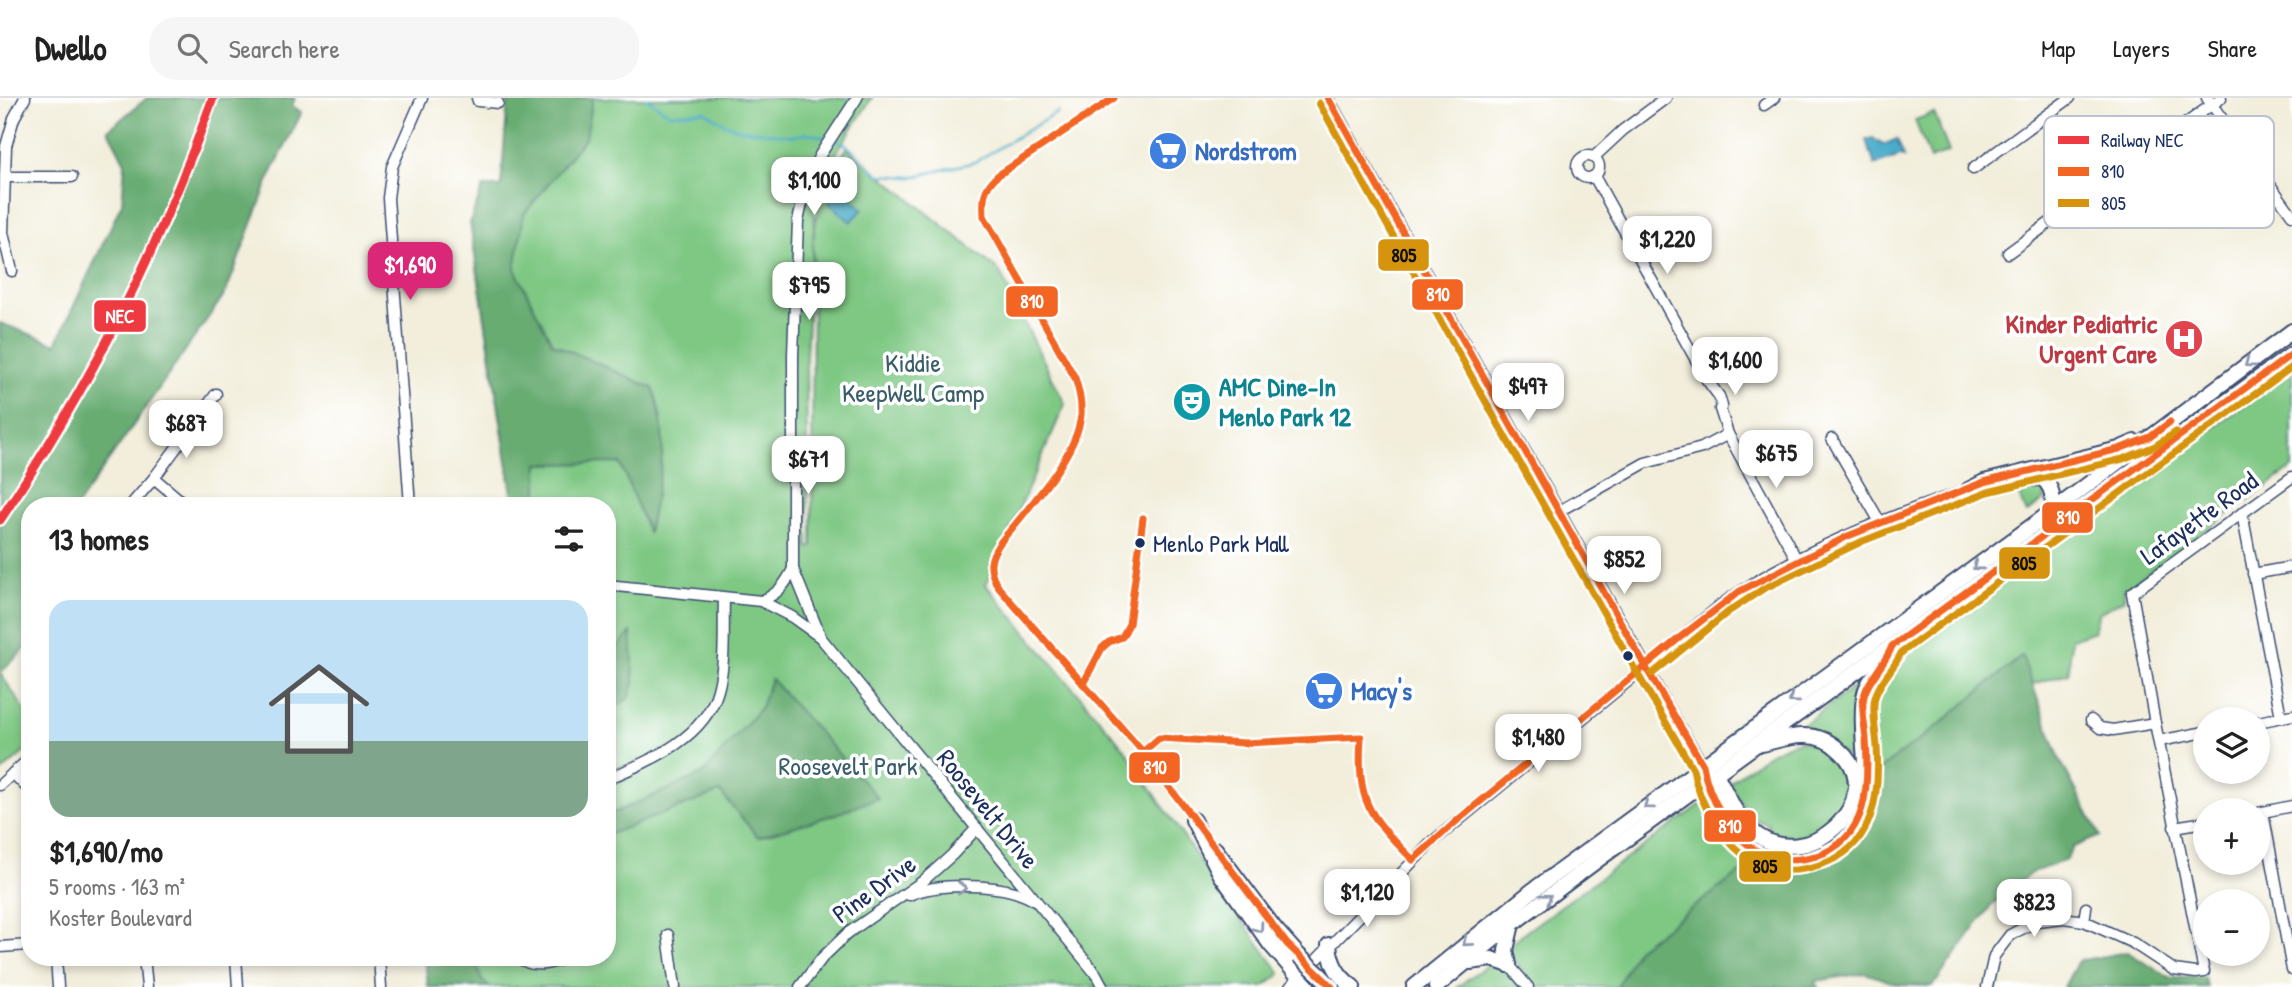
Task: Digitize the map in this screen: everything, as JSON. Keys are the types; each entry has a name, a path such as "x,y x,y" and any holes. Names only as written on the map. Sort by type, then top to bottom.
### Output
{"highway":[{"path":"1414,987 1532,891 2054,510 2292,331"},
{"path":"1436,987 1512,925 1754,746 2292,354"},
{"path":"1968,490 1984,482 2119,449 2150,437"},
{"path":"1968,490 1994,487 2033,477 2042,478 2051,487 2054,510"},
{"path":"1711,778 1731,830 1756,851 1779,859 1800,860 1825,853 1835,846 1851,831 1864,803 1866,775 1863,702 1870,681 1885,662 1892,646"},
{"path":"1703,765 1748,827 1772,843 1783,846 1805,845 1825,837 1841,823 1851,804 1854,786 1850,764 1837,748 1827,741 1804,736 1754,746"},
{"path":"1299,984 1221,875 1193,820 1275,929 1332,987"},
{"path":"1509,965 1506,950 1512,925"},
{"path":"1329,945 1334,967 1353,987"},
{"path":"1465,963 1492,959 1509,965"}],"street":[{"path":"12,271 4,233 5,177 9,131 25,98"},
{"path":"409,497 388,198 392,167 422,98"},
{"path":"477,98 478,101 498,103"},
{"name":"Roosevelt Drive","path":"857,98 827,144 807,182 798,221 793,355 793,569 821,638 1096,974 1103,987"},
{"path":"1328,98 1703,765"},
{"path":"1594,176 1583,177 1578,172 1577,164 1584,156 1594,157 1623,130 1666,98"},
{"path":"1764,105 1774,98"},
{"path":"2045,116 2070,98"},
{"path":"2192,116 2214,100 2225,116"},
{"path":"1973,169 2044,117"},
{"path":"1594,157 1600,167 1594,176"},
{"path":"1594,176 1714,391 1713,398 1720,409 1728,435 1797,560"},
{"path":"5,177 72,177"},
{"path":"2274,184 2290,207"},
{"path":"2008,253 2044,226"},
{"path":"138,497 216,394"},
{"path":"1559,511 1645,463 1702,448 1728,435"},
{"path":"1832,439 1880,522"},
{"name":"Lafayette Road","path":"2155,723 2132,593 2292,477"},
{"path":"154,478 176,497"},
{"path":"1299,984 1329,945 1431,843 1740,591 1797,560 1880,522 1968,490"},
{"path":"2242,513 2253,575 2287,716"},
{"path":"2253,575 2292,567"},
{"path":"761,601 780,591 793,569"},
{"path":"616,586 761,601 792,617 821,638"},
{"path":"616,775 662,753 694,729 713,705 721,677 723,598"},
{"path":"1989,986 1994,956 2010,935 2037,921 2064,918 2084,921 2133,943 2174,970 2204,972 2155,723 2113,730 2100,728 2091,720"},
{"path":"2159,741 2193,734"},
{"path":"0,785 21,766"},
{"path":"13,773 21,781"},
{"path":"2270,811 2292,806"},
{"path":"2175,827 2193,824"},
{"name":"Pine Drive","path":"800,987 822,958 841,939 939,867 977,828"},
{"path":"2270,862 2292,970"},
{"path":"896,900 926,889 957,887 1018,893 1036,903"},
{"path":"2084,921 2086,908"},
{"path":"668,935 676,987"},
{"path":"0,947 21,946"},
{"path":"1509,965 1528,987"},
{"path":"57,966 58,987"},
{"path":"145,966 147,987"},
{"path":"237,966 238,987"},
{"path":"380,966 381,987"}],"green space":[{"path":"147,98 295,98 292,106 302,112 271,174 226,292 83,497 21,497 21,653 0,673 0,323 56,344 122,203 125,163 108,130"},
{"path":"508,98 593,98 586,137 524,214 515,269 552,343 653,388 659,407 663,443 648,532 620,463 538,464 538,497 513,497 470,222 483,187 501,187"},
{"name":"Roosevelt Park","path":"509,98 872,98 838,150 815,206 813,240 819,207 835,167 847,148 999,271 1065,404 986,585 1124,748 1209,875 1281,974 1263,987 445,987 448,966 616,966 616,497 513,497 470,222 501,187","holes":["813,242 812,547 808,548 806,355"]},
{"path":"1934,113 1949,152 1930,159 1915,120"},
{"path":"2292,371 2292,468 2124,590 2124,599 2099,613 2094,631 2071,639 2069,673 2032,684 2021,657 1938,726 1876,772 1868,706 1875,679 1888,664"},
{"path":"2033,483 2044,487 2045,499 2027,513 2015,487"},
{"path":"631,632 634,683 629,698 616,706 616,650"},
{"path":"2022,656 2060,760 2100,836 2073,847 2065,860 2031,873 1990,907 1933,986 1900,985 1865,973 1816,981 1818,987 1617,987 1637,949 1756,861 1796,869 1839,857 1866,822 1876,772 1938,726"},
{"path":"0,673 21,704 21,755 0,773"},
{"path":"771,679 878,798 833,815 758,837 720,792 616,832 616,812 703,774 761,707"},
{"path":"1863,680 1860,779 1852,759 1799,731 1799,728"},
{"path":"1799,741 1820,744 1831,749 1842,760 1848,785 1846,799 1831,823 1807,839 1797,841 1765,832 1769,825 1749,817 1729,783 1771,753"},
{"path":"1707,800 1727,835 1756,861 1637,949 1617,987 1535,987 1512,958 1509,947 1520,936"},
{"path":"2127,952 2171,978 2205,977 2207,987 2064,987 2078,961"},
{"path":"1490,963 1500,965 1520,987 1457,987"},
{"path":"426,966 477,966 482,981 490,987 428,987"}],"water":[{"path":"1873,138 1883,145 1897,139 1904,157 1875,165 1866,140"},
{"path":"841,189 863,209 851,222 829,203"}],"waterway":[{"path":"646,98 670,114 705,111 725,124 739,129 793,136 808,133 828,138"},
{"path":"834,140 843,142 879,175 912,177 975,162 1058,112"}],"rail line":[{"name":"NEC","path":"0,520 64,419 120,316 169,209 213,98"}],"transit line":[{"name":"810","path":"1114,98 997,176 985,194 984,216 1075,378 1081,410 1078,429 1064,459 997,548 992,558 992,573 999,588 1143,752 1287,944 1332,987"},
{"name":"810","path":"1328,98 1703,765 1710,790 1722,814 1748,845 1773,858 1794,860 1816,856 1847,837 1856,824 1862,808 1867,774 1863,702 1871,680 1892,646 2292,354"},
{"name":"805","path":"1319,103 1693,769 1707,810 1724,835 1745,856 1772,869 1795,870 1819,865 1852,847 1862,834 1870,818 1877,784 1875,697 1901,653 2292,367"},
{"name":"810","path":"1143,752 1159,738 1245,743 1361,737 1361,778 1369,806 1385,831 1413,860 1459,819 1740,591 1848,536 1984,482 2119,449 2150,437 2170,422"},
{"name":"805","path":"1652,674 1728,612 1763,589 1863,541 1988,492 2123,459 2155,446 2176,432"},
{"name":"810","path":"1083,684 1102,648 1122,637 1129,624 1143,518"}],"place":[{"name":"Nordstrom","path":"1168,151"},
{"name":"Kinder Pediatric Urgent Care","path":"2184,339"},
{"name":"AMC Dine-In Menlo Park 12","path":"1192,402"},
{"name":"Menlo Park Mall","path":"1140,543"},
{"name":"Macy's","path":"1324,691"}],"park label":[{"name":"Kiddie KeepWell Camp","path":"913,378"}]}
